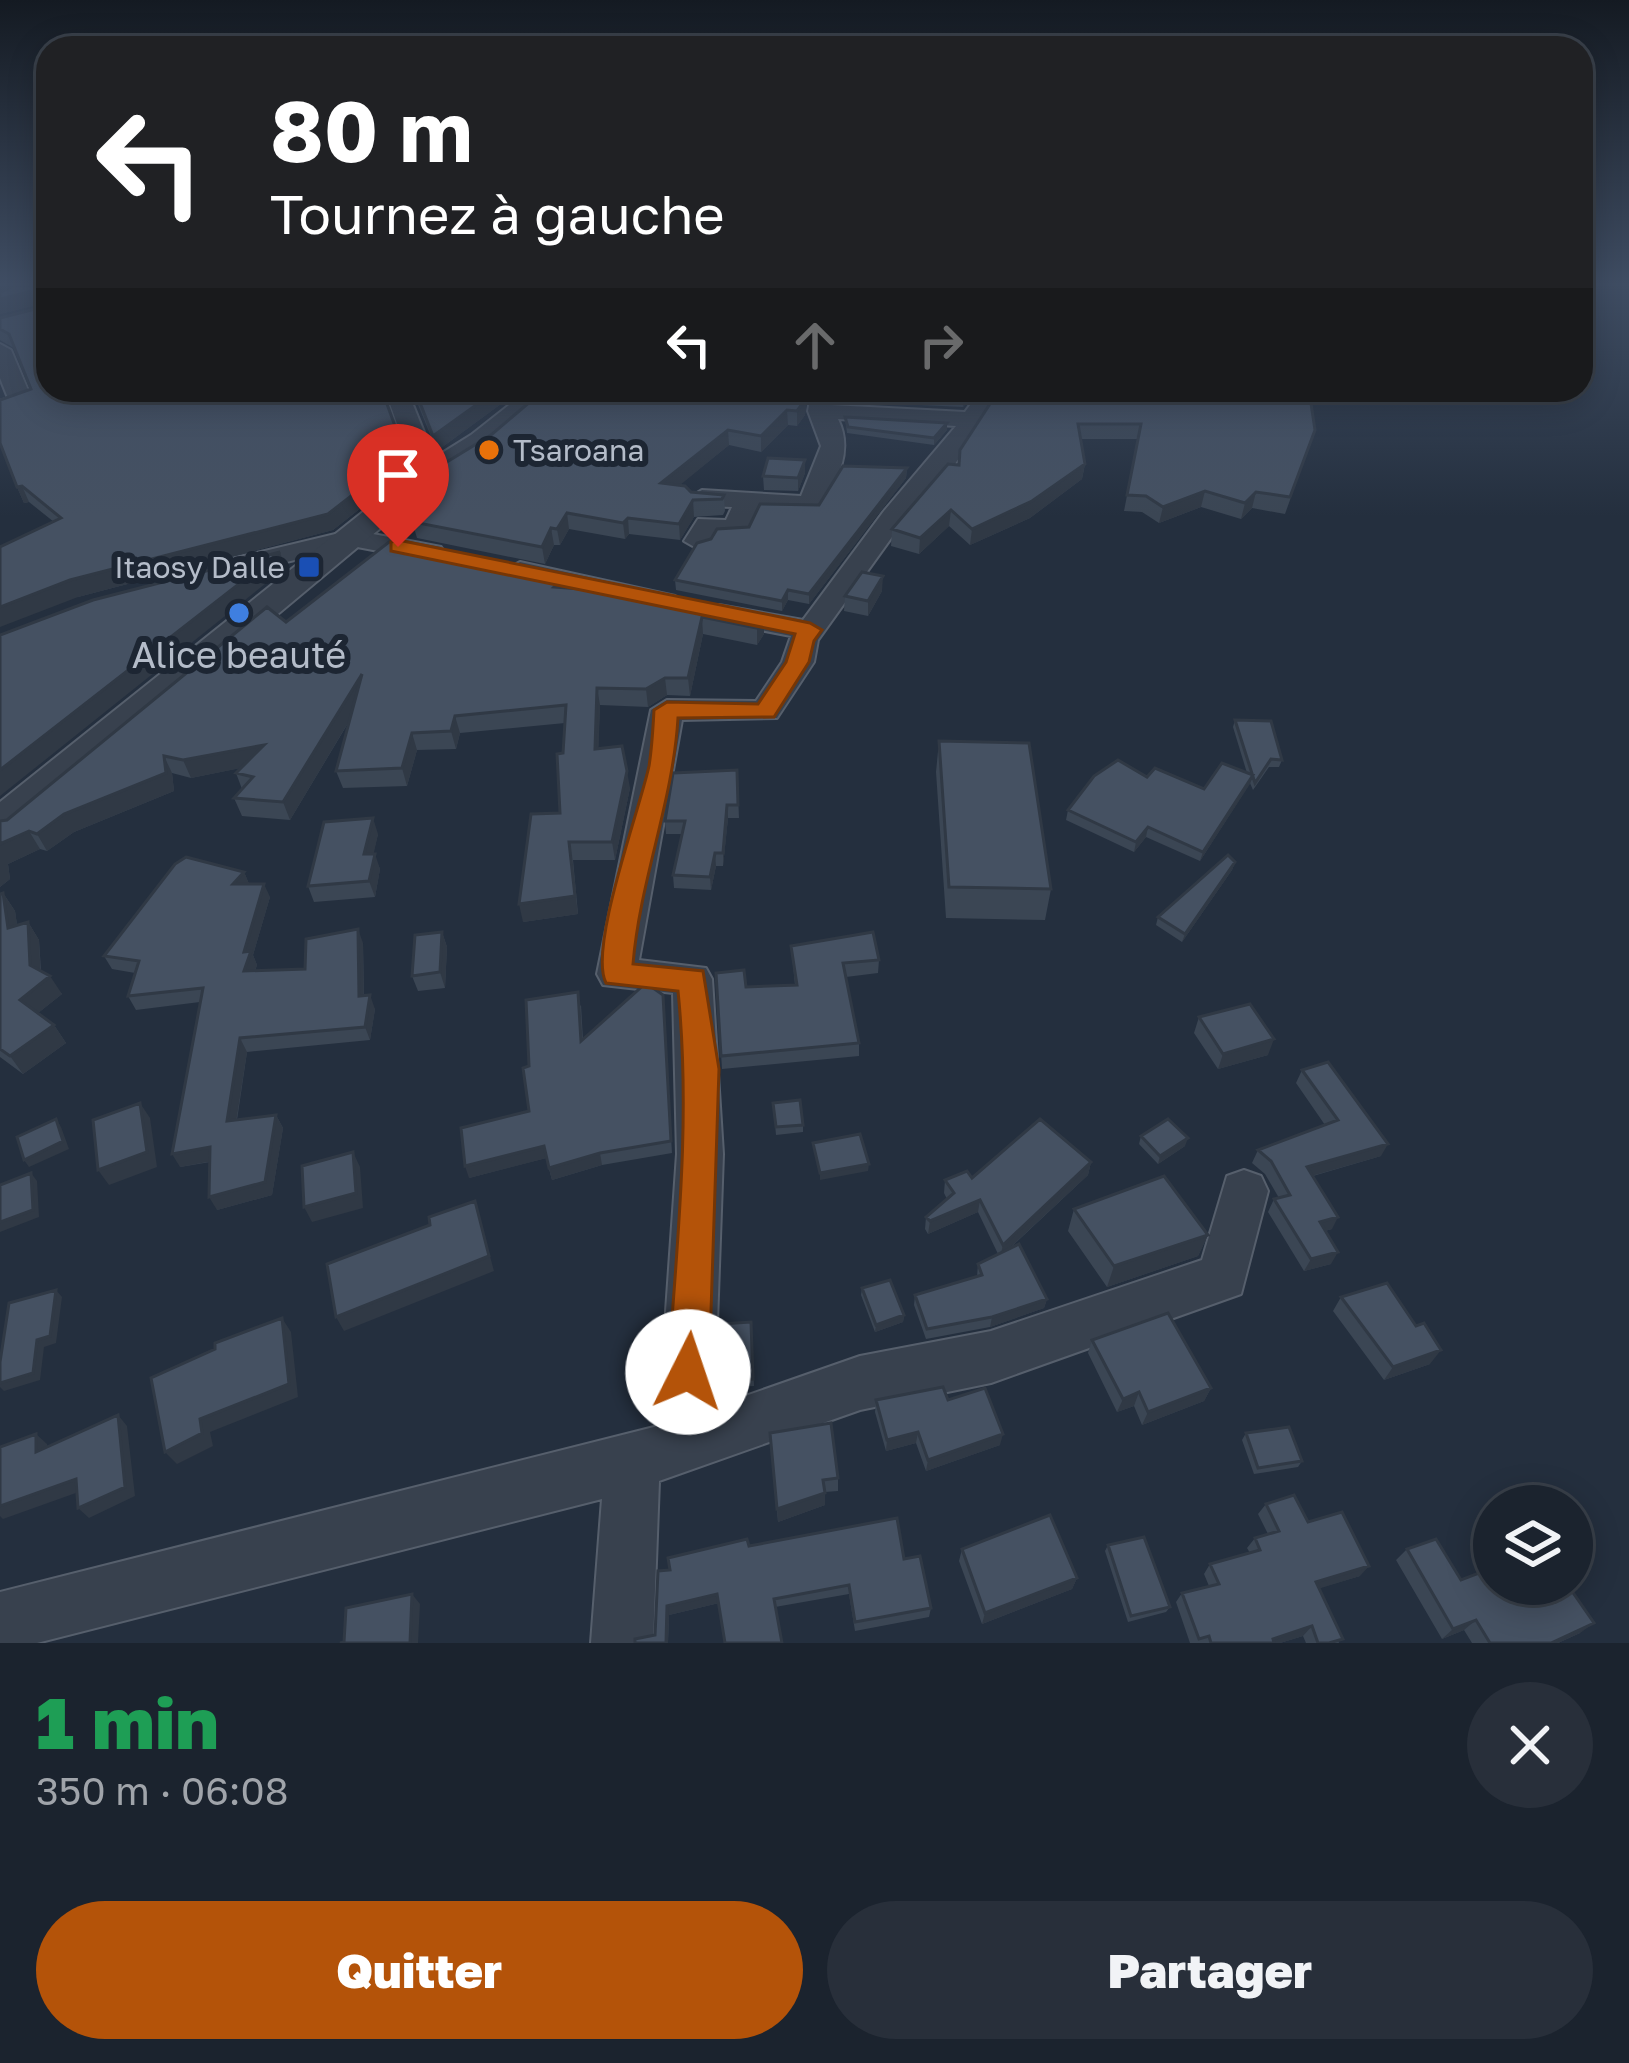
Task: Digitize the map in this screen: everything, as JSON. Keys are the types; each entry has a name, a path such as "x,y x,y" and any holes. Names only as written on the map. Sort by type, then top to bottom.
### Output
{"street":[{"path":"0,408 21,403 5,363"},
{"path":"401,402 428,474"},
{"path":"0,824 428,474 481,441 529,402"},
{"path":"702,498 810,504 837,440 820,402"},
{"path":"885,402 983,405"},
{"path":"622,1643 658,1455 701,1176 703,1069 692,980 617,974 622,920 662,764 667,710 765,711 798,662 802,640 983,405"},
{"path":"698,541 707,525 734,529 748,500"},
{"path":"212,573 352,538 810,630"},
{"path":"0,1622 658,1455 860,1383 991,1357 1223,1277 1244,1191"}],"building":[{"path":"20,363 36,363 36,402 386,402 405,454 328,514 70,580 0,607 0,547 61,518 22,486 17,487 0,443 0,400 31,389"},
{"path":"420,402 480,402 433,436"},
{"path":"530,402 804,402 797,411 787,410 761,436 728,430 661,483 724,495 722,499 693,500 679,524 628,518 623,523 567,513 557,529 551,528 542,547 413,522 422,515 390,506 437,468 491,435"},
{"path":"991,402 1311,402 1315,430 1290,497 1256,492 1245,503 1205,491 1163,507 1146,496 1127,495 1141,424 1078,424 1085,464 1032,501 972,529 951,510 920,538 892,529 948,464 959,465 960,450"},
{"path":"845,417 947,423 934,438 848,427"},
{"path":"768,458 805,460 798,478 763,476"},
{"path":"843,466 907,468 809,594 788,590 782,601 675,580 697,543 711,539 717,529 749,527 760,504 819,505"},
{"path":"389,542 564,577 554,587 647,594 764,617 757,628 702,617 688,678 665,678 646,689 597,688 595,749 622,746 627,771 612,842 569,842 575,896 519,904 531,814 560,813 557,754 563,753 566,705 455,716 451,731 412,733 402,768 336,771 362,674 283,802 234,798 253,777 236,773 264,745 183,760 164,756 166,773 64,814 37,834 29,831 0,844 0,821 267,607 286,622"},
{"path":"280,552 0,770 0,635 93,600"},
{"path":"862,572 883,576 868,601 845,596"},
{"path":"1235,720 1271,721 1282,760 1271,759 1255,783"},
{"path":"939,741 1029,743 1051,889 949,887"},
{"path":"1118,760 1147,777 1155,768 1204,789 1222,763 1253,775 1203,852 1148,827 1136,842 1068,810 1094,776"},
{"path":"737,770 738,805 727,805 723,853 715,853 710,877 673,875 685,821 665,821 673,773"},
{"path":"373,818 364,854 375,854 369,881 308,886 324,822"},
{"path":"1228,855 1235,862 1185,934 1158,917"},
{"path":"186,857 244,872 233,884 264,884 244,952 251,951 244,971 305,969 306,939 358,929 359,996 370,995 365,1027 240,1038 227,1121 276,1115 265,1182 209,1197 210,1147 172,1154 203,988 128,996 139,961 104,956 175,864"},
{"path":"3,893 8,928 28,922 30,965 50,976 20,1000 54,1025 10,1056 0,1049"},
{"path":"442,932 440,972 412,976 415,935"},
{"path":"873,932 879,960 843,963 859,1043 721,1056 716,973 744,970 746,987 797,985 791,946"},
{"path":"646,983 663,995 671,1141 600,1153 549,1168 544,1146 465,1166 461,1128 529,1111 523,1068 529,1066 526,1000 578,992 581,1041"},
{"path":"1250,1004 1274,1039 1223,1054 1199,1017"},
{"path":"1328,1062 1388,1144 1307,1167 1338,1217 1320,1222 1338,1252 1311,1259 1274,1199 1290,1195 1271,1161 1258,1150 1338,1120 1302,1070"},
{"path":"800,1100 803,1125 776,1127 773,1103"},
{"path":"140,1103 147,1152 98,1170 93,1120"},
{"path":"56,1119 63,1141 24,1160 17,1137"},
{"path":"1040,1119 1091,1162 1003,1245 980,1200 930,1221 926,1217 954,1193 945,1180 967,1171 972,1178"},
{"path":"1168,1119 1188,1138 1160,1156 1141,1136"},
{"path":"860,1134 869,1164 820,1173 813,1143"},
{"path":"353,1152 356,1193 304,1207 302,1166"},
{"path":"31,1173 33,1210 0,1222 0,1185"},
{"path":"1164,1176 1208,1235 1114,1266 1074,1209"},
{"path":"475,1201 489,1256 336,1317 327,1264 430,1225 429,1217"},
{"path":"1019,1244 1047,1299 992,1317 927,1329 915,1295 982,1275 978,1264"},
{"path":"890,1280 904,1315 876,1325 862,1288"},
{"path":"1387,1283 1416,1326 1424,1323 1441,1350 1393,1367 1341,1297"},
{"path":"56,1290 50,1336 37,1340 33,1373 0,1383 9,1303"},
{"path":"1168,1313 1211,1388 1148,1412 1139,1392 1123,1399 1092,1340"},
{"path":"282,1318 289,1384 200,1419 202,1433 165,1452 151,1378 215,1349 215,1343"},
{"path":"751,1322 753,1379 718,1381 720,1324"},
{"path":"943,1387 948,1400 985,1388 1003,1434 928,1460 918,1432 887,1440 876,1400"},
{"path":"118,1415 125,1487 78,1508 76,1479 0,1506 0,1447 36,1434 36,1452"},
{"path":"831,1423 838,1478 823,1480 825,1493 777,1509 770,1433"},
{"path":"1289,1427 1302,1461 1258,1468 1246,1433"},
{"path":"1294,1495 1308,1522 1342,1512 1369,1566 1316,1582 1343,1639 1318,1643 1312,1626 1273,1639 1274,1643 1199,1639 1182,1593 1219,1584 1210,1564 1260,1550 1255,1538 1279,1531 1266,1504"},
{"path":"1050,1515 1077,1578 985,1613 962,1549"},
{"path":"897,1518 904,1559 920,1556 931,1608 855,1622 849,1585 774,1599 782,1643 725,1643 717,1594 667,1606 666,1643 635,1643 635,1639 655,1635 658,1571 670,1570 668,1558 747,1539 749,1546"},
{"path":"1144,1537 1170,1607 1131,1616 1108,1545"},
{"path":"1436,1539 1461,1580 1473,1575 1473,1605 1582,1605 1594,1623 1551,1643 1490,1643 1476,1620 1453,1629 1407,1549"},
{"path":"412,1594 410,1643 340,1643 344,1642 346,1608"}],"place":[{"name":"Tsaroana","path":"489,450"},
{"name":"Itaosy Dalle","path":"309,567"},
{"name":"Alice beauté","path":"239,613"}],"route":[{"path":"398,547 810,630 802,640 798,662 765,711 667,710 662,764 622,920 617,974 692,980 703,1069 688,1372"}]}
